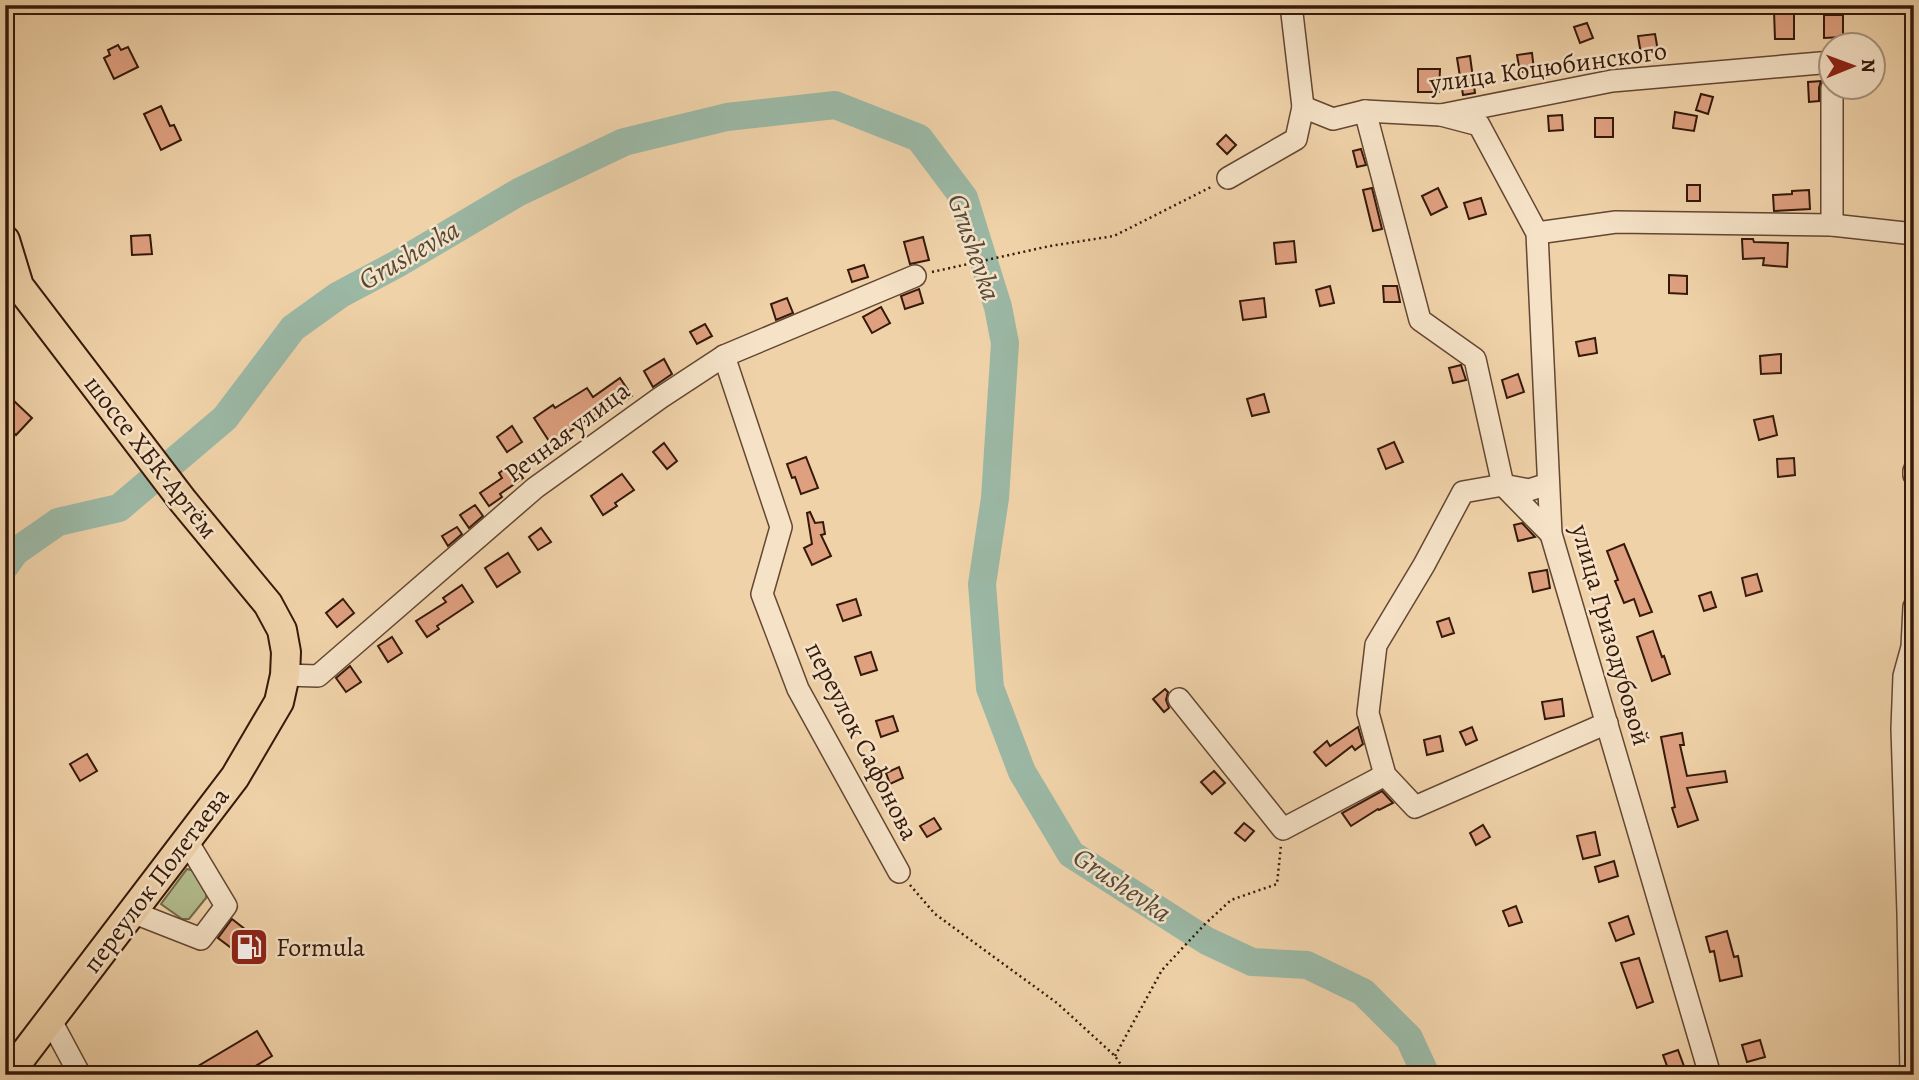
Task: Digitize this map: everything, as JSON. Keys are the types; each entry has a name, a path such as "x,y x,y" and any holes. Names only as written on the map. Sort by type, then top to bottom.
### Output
{"main road":[{"name":"шоссе ХБК-Артём","path":"5,240 12,288 268,604 282,630 286,652 285,675"},
{"name":"переулок Полетаева","path":"8,1075 235,777 279,702 285,675"}],"street":[{"path":"1228,178 1296,139 1303,107 1291,5"},
{"name":"улица Коцюбинского","path":"1303,107 1333,119 1364,111 1441,114 1612,81 1818,63"},
{"path":"1832,102 1832,225"},
{"path":"1364,111 1420,320 1475,359 1503,485 1551,534"},
{"name":"улица Гризодубовой","path":"1441,114 1479,125 1537,233 1551,534 1710,1075"},
{"path":"1537,233 1616,222 1832,225 1914,234"},
{"name":"Речная улица","path":"285,675 318,676 535,488 660,398 724,356 915,276"},
{"name":"переулок Сафонова","path":"724,356 780,527 762,594 798,689 899,872"},
{"path":"1549,484 1529,490 1503,485 1463,492 1424,565 1376,645 1368,713 1385,775 1415,807 1606,723"},
{"path":"1912,1075 1902,729 1904,676 1912,647 1914,607"},
{"path":"1179,699 1283,829 1385,775"},
{"path":"132,912 201,939 226,906 187,841"},
{"path":"50,1019 80,1075"}],"path":[{"path":"915,276 1049,246 1114,236 1228,178"},
{"path":"1115,1056 1162,970 1205,924 1231,900 1277,884 1283,829"},
{"path":"899,872 935,914 1057,1003 1115,1056 1128,1075"}],"green space":[{"path":"187,869 195,871 207,889 206,898 189,919 182,919 161,904"}],"building":[{"path":"1774,11 1794,11 1794,39 1775,39"},
{"path":"1824,15 1843,15 1843,32 1824,32"},
{"path":"1587,23 1593,38 1580,43 1574,27"},
{"path":"1655,34 1658,51 1641,54 1638,36"},
{"path":"118,45 121,50 128,47 138,67 114,79 104,58 110,55 108,50"},
{"path":"1532,53 1534,70 1520,72 1517,55"},
{"path":"1470,56 1475,93 1463,95 1457,58"},
{"path":"1418,69 1440,69 1439,92 1418,92"},
{"path":"1818,81 1818,101 1809,102 1808,82"},
{"path":"1701,94 1713,97 1708,114 1696,110"},
{"path":"161,106 170,126 174,125 181,140 161,150 144,114"},
{"path":"1675,112 1697,116 1694,131 1673,128"},
{"path":"1562,115 1563,130 1549,131 1548,116"},
{"path":"1595,118 1613,118 1613,137 1595,137"},
{"path":"1226,135 1236,145 1227,154 1217,144"},
{"path":"1361,149 1366,165 1357,167 1353,151"},
{"path":"1687,185 1700,185 1700,201 1687,201"},
{"path":"1372,188 1382,229 1373,231 1363,190"},
{"path":"1438,188 1447,207 1431,215 1422,196"},
{"path":"1809,190 1810,209 1774,211 1773,195"},
{"path":"1481,198 1486,214 1469,219 1464,203"},
{"path":"150,235 152,254 132,255 131,236"},
{"path":"923,237 929,260 910,264 904,242"},
{"path":"1742,239 1788,243 1787,267 1763,265 1764,258 1743,259"},
{"path":"1294,241 1296,262 1276,264 1274,243"},
{"path":"864,265 868,277 852,282 848,270"},
{"path":"1669,275 1687,276 1687,294 1669,293"},
{"path":"1330,286 1334,303 1320,306 1316,290"},
{"path":"1383,286 1397,286 1400,302 1384,302"},
{"path":"919,289 923,303 905,309 901,296"},
{"path":"787,298 793,313 776,320 771,304"},
{"path":"1264,298 1266,317 1243,320 1240,301"},
{"path":"881,307 890,323 872,333 863,317"},
{"path":"705,324 712,336 697,344 690,332"},
{"path":"1595,338 1597,353 1579,356 1576,342"},
{"path":"1781,354 1781,373 1761,374 1760,356"},
{"path":"664,359 672,374 653,387 644,371"},
{"path":"1461,365 1466,380 1453,383 1449,368"},
{"path":"1518,374 1524,392 1507,398 1502,380"},
{"path":"620,378 632,396 612,409 609,405 551,444 534,418 587,388 593,397"},
{"path":"1264,394 1269,412 1252,416 1247,399"},
{"path":"14,401 32,418 16,435 5,425 5,410"},
{"path":"1773,416 1777,435 1759,440 1754,420"},
{"path":"512,426 522,442 507,452 497,437"},
{"path":"1394,442 1403,462 1386,469 1378,449"},
{"path":"664,443 677,461 667,469 653,452"},
{"path":"806,457 818,488 801,494 787,464"},
{"path":"1794,458 1795,475 1778,477 1777,459"},
{"path":"513,463 523,478 500,494 502,497 489,506 480,493 502,478 499,473"},
{"path":"622,474 634,490 603,515 591,496"},
{"path":"475,505 483,516 469,528 460,515"},
{"path":"810,512 815,523 823,522 825,534 821,535 831,556 812,565 804,548 812,544 807,513"},
{"path":"1522,523 1535,537 1518,541 1514,525"},
{"path":"457,527 462,534 448,546 442,536"},
{"path":"541,528 551,542 538,550 529,537"},
{"path":"1624,544 1652,612 1640,616 1634,599 1624,603 1607,551"},
{"path":"508,553 520,572 497,587 485,568"},
{"path":"1547,570 1550,588 1533,592 1529,573"},
{"path":"1757,574 1762,591 1746,596 1742,578"},
{"path":"462,585 473,602 437,626 439,629 427,637 416,621 446,602 443,598"},
{"path":"1711,592 1716,607 1704,611 1699,596"},
{"path":"343,599 354,613 337,627 326,613"},
{"path":"856,599 861,615 843,621 837,605"},
{"path":"1449,618 1454,633 1442,637 1437,622"},
{"path":"1653,631 1670,674 1652,681 1637,637"},
{"path":"392,637 402,653 388,662 378,646"},
{"path":"871,652 877,670 861,675 855,657"},
{"path":"350,666 361,682 346,692 336,678"},
{"path":"1165,689 1168,692 1166,700 1169,708 1164,712 1153,699"},
{"path":"1562,699 1564,716 1545,719 1542,702"},
{"path":"893,716 898,731 881,737 876,721"},
{"path":"1358,727 1363,744 1355,750 1352,746 1326,766 1314,752 1327,741 1330,746"},
{"path":"1472,727 1477,740 1466,745 1460,732"},
{"path":"1682,733 1684,745 1680,745 1687,776 1725,771 1727,782 1687,788 1698,820 1678,827 1672,808 1675,807 1661,737"},
{"path":"1440,736 1443,751 1427,755 1424,740"},
{"path":"87,754 97,771 80,781 70,764"},
{"path":"899,767 903,778 890,784 886,773"},
{"path":"1214,771 1225,783 1212,794 1201,782"},
{"path":"1382,791 1393,803 1351,826 1342,813"},
{"path":"934,818 941,829 927,837 920,826"},
{"path":"1244,823 1254,831 1245,841 1235,833"},
{"path":"1483,825 1490,837 1476,845 1470,833"},
{"path":"1595,832 1600,855 1583,859 1577,836"},
{"path":"1614,861 1618,876 1599,882 1595,867"},
{"path":"1516,906 1522,922 1509,926 1503,911"},
{"path":"1628,916 1634,934 1616,941 1609,923"},
{"path":"232,919 264,944 250,962 218,938"},
{"path":"1727,931 1734,957 1738,956 1742,976 1720,981 1714,951 1710,952 1706,937"},
{"path":"1639,958 1653,1002 1637,1008 1621,963"},
{"path":"257,1031 272,1056 241,1075 183,1075"},
{"path":"1760,1040 1765,1057 1747,1062 1742,1045"},
{"path":"1678,1050 1685,1069 1670,1074 1663,1055"}],"waterway":[{"name":"Grushevka","path":"5,566 15,552 58,522 119,508 225,418 293,328 339,295 519,192 624,142 727,117 835,105 919,138 964,198 998,307 1005,343 995,498 982,584 990,688 1022,772 1071,854 1207,941 1252,962 1307,965 1363,992 1409,1038 1426,1075"}],"place":[{"name":"Formula","path":"249,947"}]}
